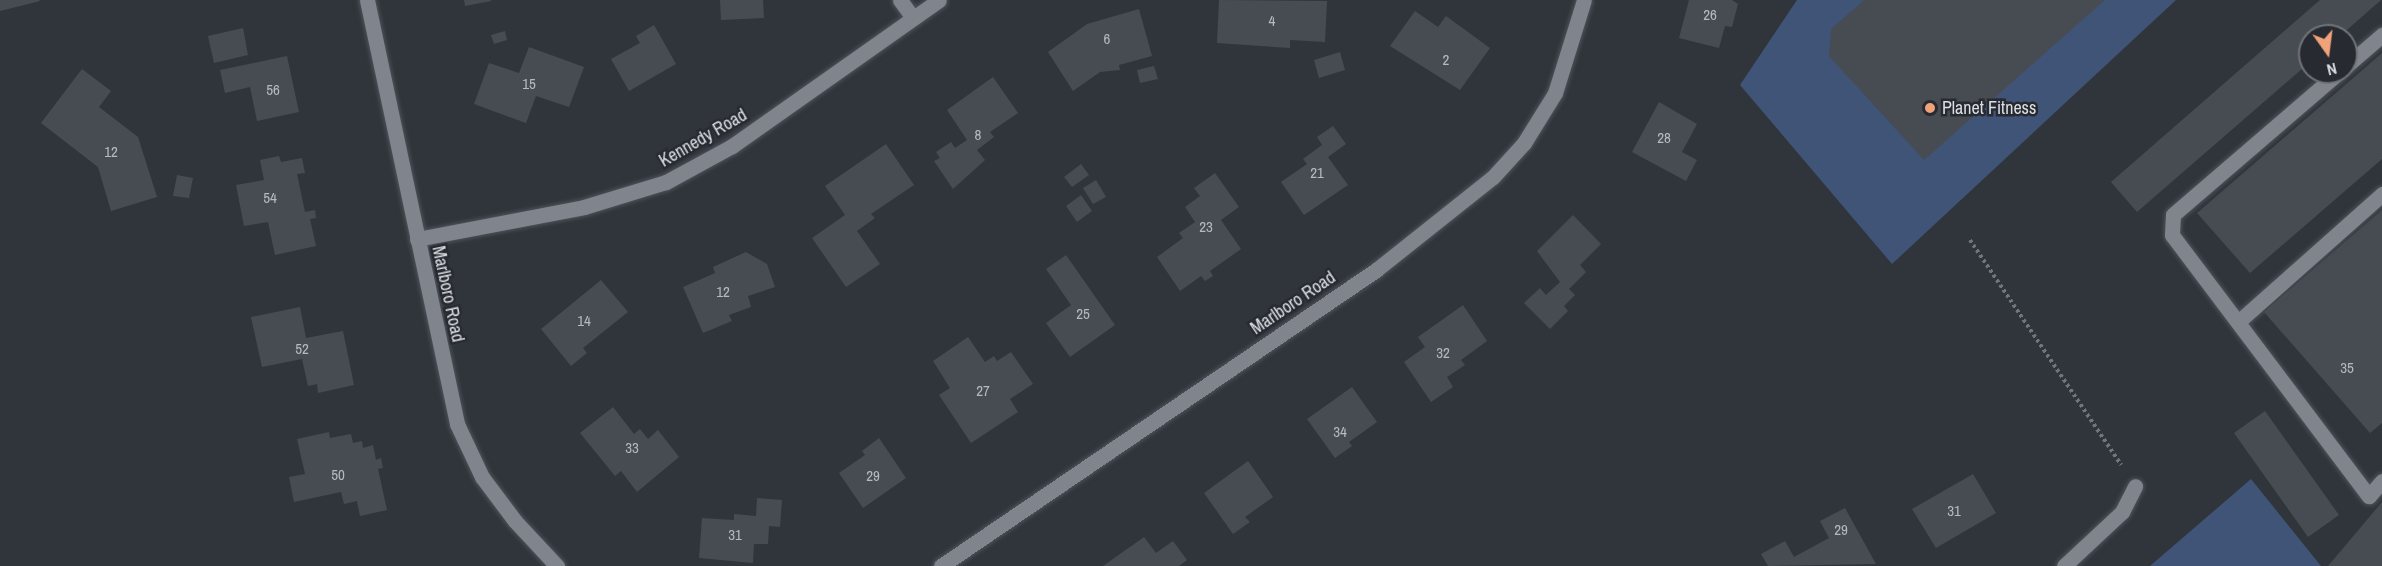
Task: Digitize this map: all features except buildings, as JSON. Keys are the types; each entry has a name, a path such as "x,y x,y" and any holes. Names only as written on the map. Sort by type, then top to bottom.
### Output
{"street":[{"name":"Marlboro Road","path":"367,0 447,384 464,444 482,477 515,521 557,566"},
{"path":"900,0 914,18"},
{"name":"Kennedy Road","path":"417,239 584,207 666,182 732,146 939,0"},
{"name":"Marlboro Road","path":"941,566 1376,270 1494,177 1524,142 1555,93 1584,0"},
{"path":"2358,55 2382,34"},
{"path":"2325,84 2174,215 2172,235 2369,496 2382,481"},
{"path":"2238,322 2382,195"},
{"path":"2064,566 2122,512 2135,486"}],"path":[{"path":"1970,240 2135,486"}],"shaded area":[{"path":"1797,0 2176,0 1892,264 1740,85"},
{"path":"2251,479 2321,566 2150,566"}],"place":[{"name":"Planet Fitness","path":"1930,108"}]}
